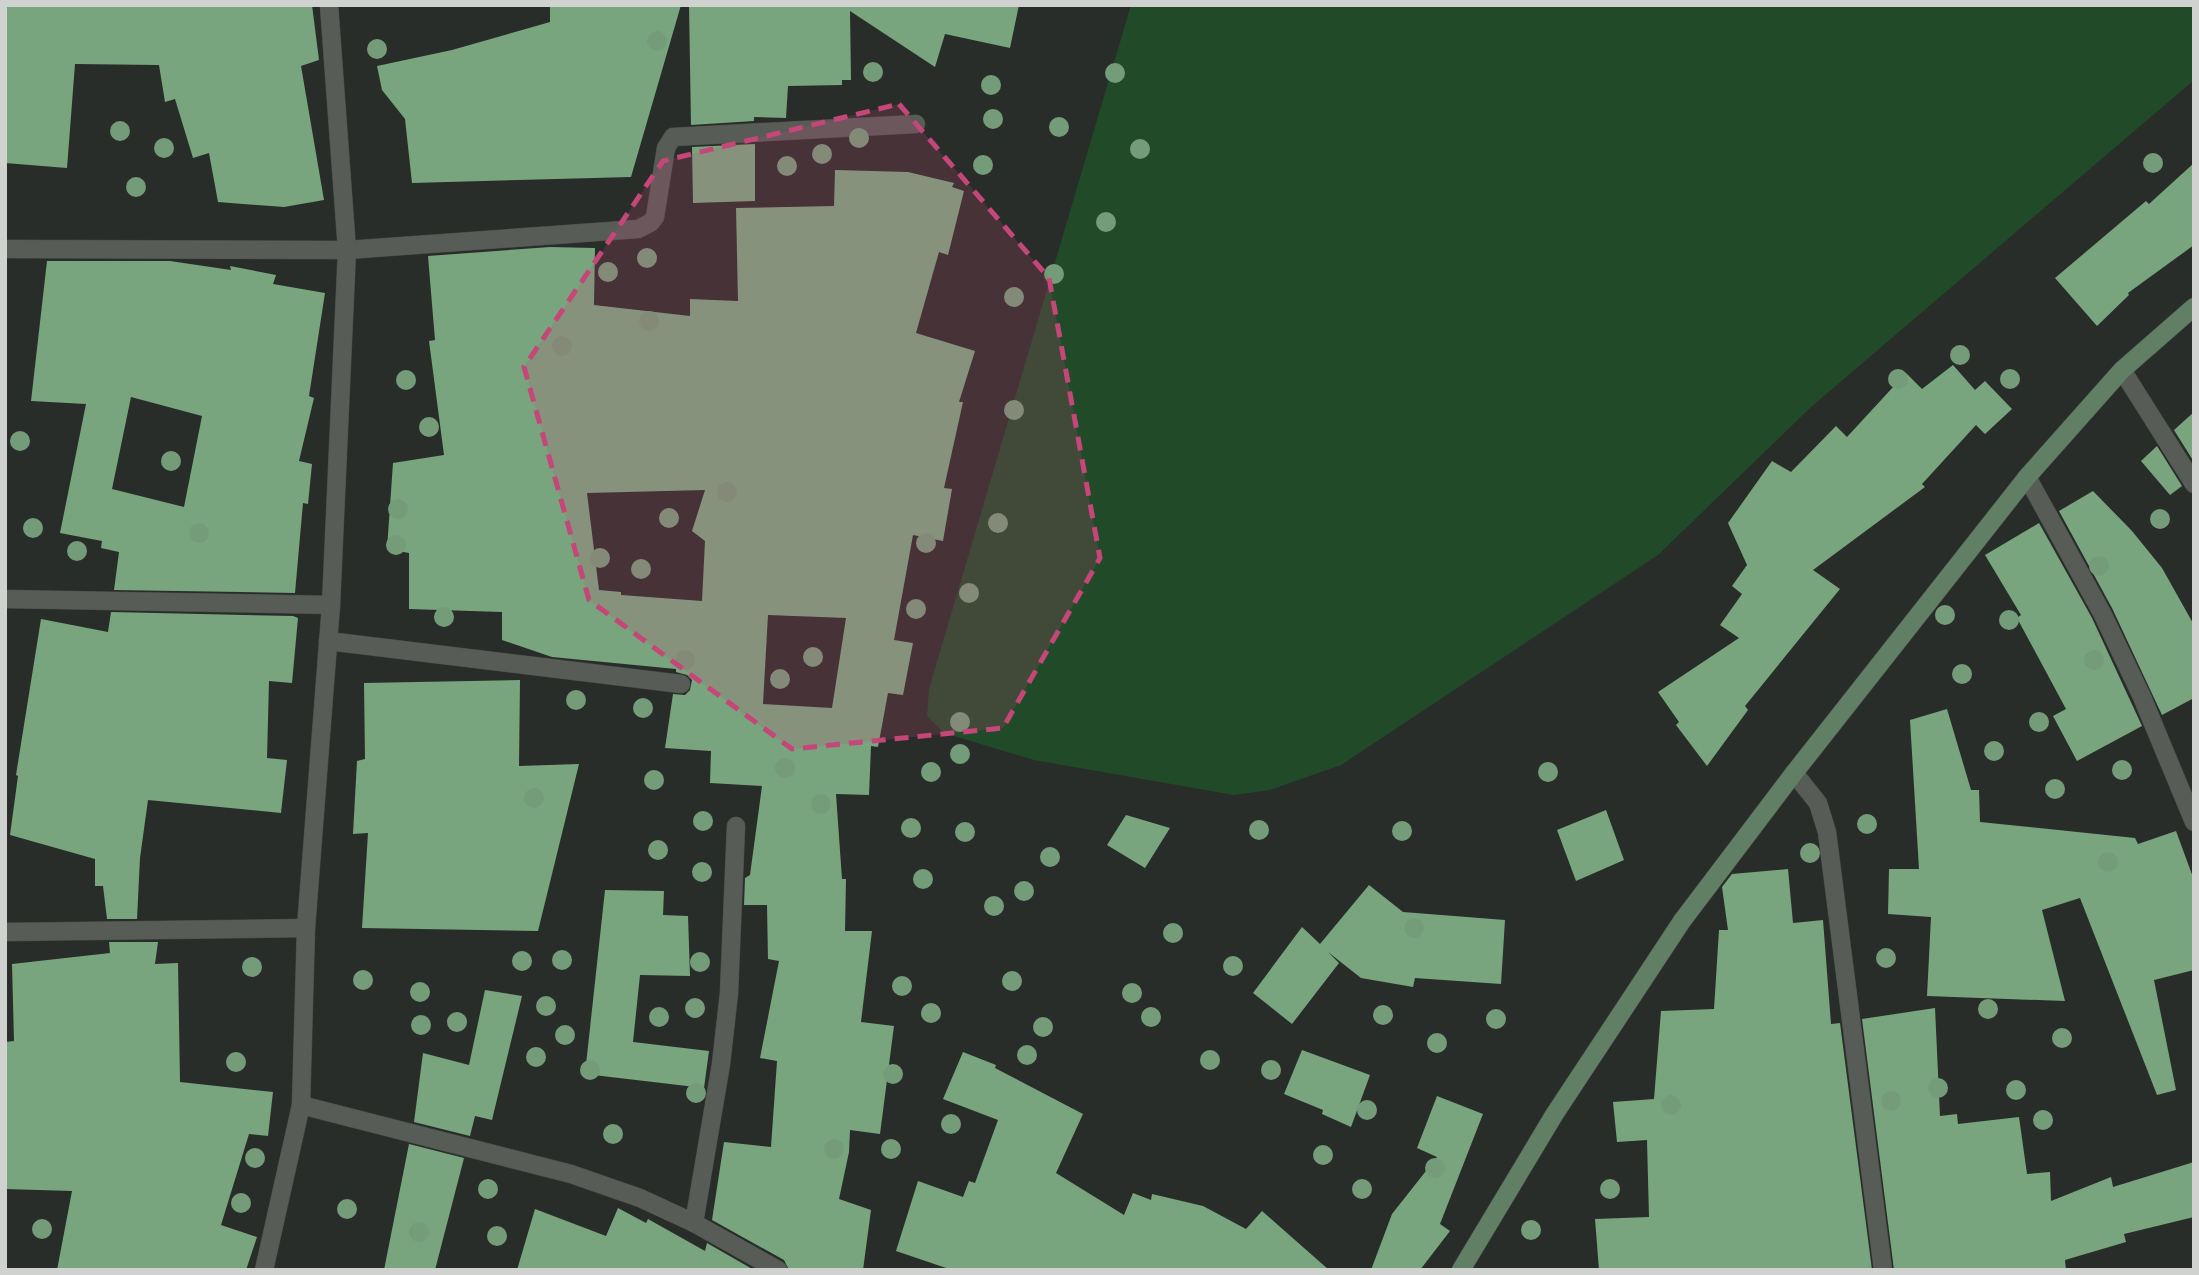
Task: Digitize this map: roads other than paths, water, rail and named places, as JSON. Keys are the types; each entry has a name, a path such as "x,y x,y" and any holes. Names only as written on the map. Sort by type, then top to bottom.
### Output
{"main road":[{"path":"1461,1270 1554,1115 1682,921 1794,773 2027,477 2122,370 2194,307"}],"street":[{"path":"264,1270 301,1105 306,928 331,605 347,250 329,5"},
{"path":"5,249 347,250 638,229 655,217 666,148 673,137 916,124"},
{"path":"2122,370 2194,484"},
{"path":"2027,477 2102,613 2142,696 2194,822"},
{"path":"5,598 331,605"},
{"path":"328,641 681,684"},
{"path":"1794,773 1818,803 1827,832 1884,1270"},
{"path":"694,1223 729,993 736,826"},
{"path":"5,932 306,928"},
{"path":"301,1105 571,1174 640,1198 694,1223 778,1270"}]}
